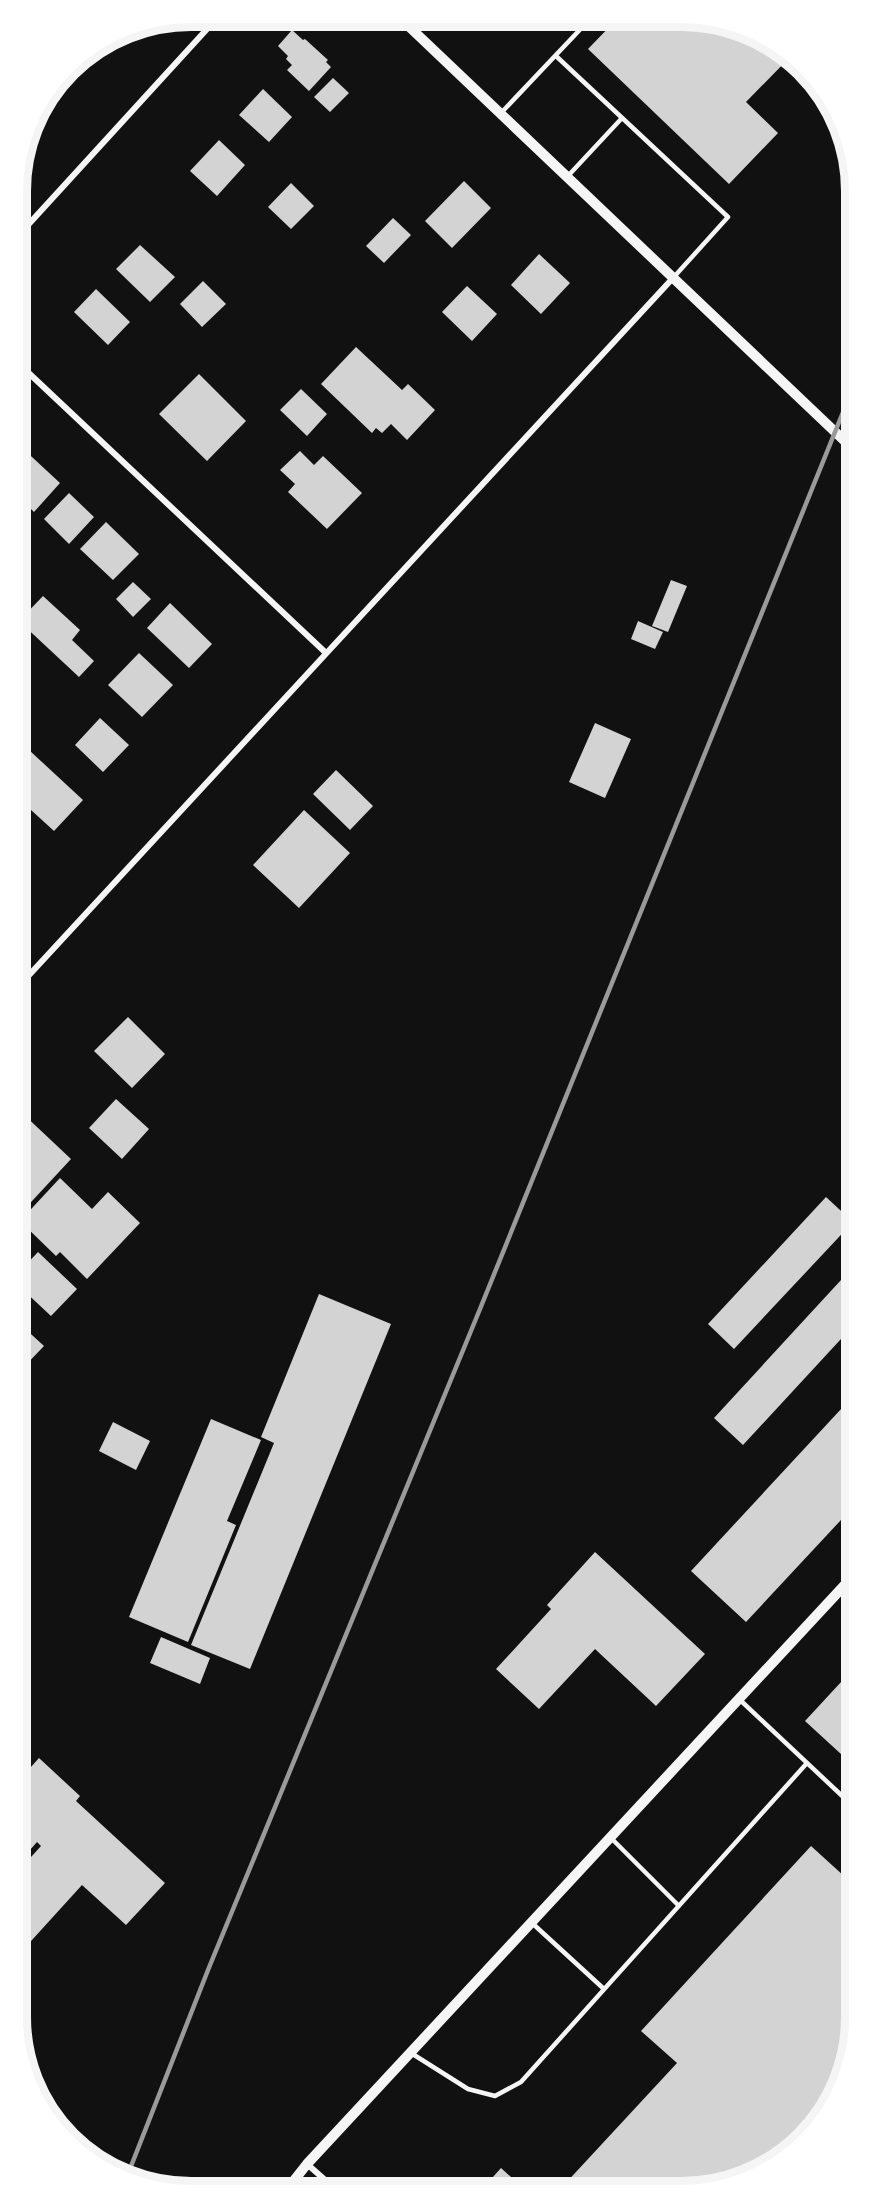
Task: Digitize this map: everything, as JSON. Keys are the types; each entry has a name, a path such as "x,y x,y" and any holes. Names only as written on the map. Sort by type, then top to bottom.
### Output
{"street":[{"path":"27,226 209,27"},
{"path":"410,27 845,442"},
{"path":"27,977 673,278"},
{"path":"27,372 326,653"},
{"path":"294,2181 845,1585"},
{"path":"307,2164 326,2181"}],"lane":[{"path":"501,113 583,27"},
{"path":"556,56 728,217 673,278"},
{"path":"567,177 622,118"},
{"path":"739,1699 845,1799"},
{"path":"410,2053 468,2089 495,2096 521,2082 807,1763"},
{"path":"610,1838 679,1906"},
{"path":"532,1923 604,1989"}],"building":[{"path":"609,27 703,28 754,44 783,64 746,102 778,133 729,184 588,49"},
{"path":"292,30 328,60 326,62 331,67 309,91 287,70 292,65 286,59 288,56 278,46"},
{"path":"333,78 349,93 330,112 314,97"},
{"path":"263,89 292,117 269,142 239,115"},
{"path":"219,140 245,165 217,196 190,171"},
{"path":"464,181 491,208 452,248 425,221"},
{"path":"291,183 314,206 291,229 268,207"},
{"path":"393,218 411,235 384,263 366,246"},
{"path":"140,245 175,277 150,302 116,269"},
{"path":"539,254 570,283 541,314 511,285"},
{"path":"203,281 226,304 202,327 180,304"},
{"path":"467,286 497,314 472,341 442,312"},
{"path":"96,289 130,322 108,345 74,312"},
{"path":"356,347 402,390 408,384 435,410 407,440 391,424 382,433 376,428 372,433 321,384"},
{"path":"199,374 246,421 207,461 159,414"},
{"path":"301,389 327,414 307,436 280,410"},
{"path":"300,451 314,465 323,456 362,493 327,529 288,492 295,484 280,470"},
{"path":"27,452 60,483 34,512 27,505"},
{"path":"69,493 94,517 69,544 44,519"},
{"path":"106,522 139,554 113,580 80,549"},
{"path":"671,580 687,586 668,632 652,626"},
{"path":"133,582 151,599 133,617 116,599"},
{"path":"43,596 80,630 72,640 94,661 79,677 27,628 27,613"},
{"path":"170,603 212,644 189,668 147,628"},
{"path":"638,621 663,632 655,649 631,639"},
{"path":"139,653 173,685 142,717 108,685"},
{"path":"100,718 129,745 103,772 75,745"},
{"path":"595,723 631,739 605,798 569,782"},
{"path":"29,750 83,800 54,831 27,806 27,752"},
{"path":"336,770 373,806 350,830 313,794"},
{"path":"304,810 350,853 299,908 253,865"},
{"path":"128,1017 165,1054 132,1088 94,1051"},
{"path":"116,1099 149,1129 122,1159 89,1128"},
{"path":"27,1118 71,1159 27,1206"},
{"path":"60,1178 92,1209 108,1192 140,1223 87,1279 60,1252 56,1256 27,1228 27,1213"},
{"path":"826,1197 845,1215 845,1231 734,1349 708,1324"},
{"path":"38,1252 77,1289 51,1316 27,1294 27,1264"},
{"path":"845,1276 845,1335 743,1445 714,1418"},
{"path":"319,1294 391,1324 250,1669 191,1645 274,1443 261,1437"},
{"path":"27,1330 44,1346 27,1364"},
{"path":"842,1408 845,1411 845,1516 746,1622 691,1571"},
{"path":"211,1419 261,1440 227,1521 236,1525 188,1642 129,1617"},
{"path":"113,1422 150,1441 136,1470 99,1451"},
{"path":"595,1552 705,1654 656,1706 595,1649 539,1709 496,1669 551,1609 547,1605"},
{"path":"161,1637 210,1658 200,1684 150,1663"},
{"path":"845,1678 845,1758 805,1721"},
{"path":"39,1758 80,1796 76,1801 165,1883 126,1925 82,1885 27,1946 27,1861 41,1846 37,1842 27,1853 27,1771"},
{"path":"811,1846 845,1877 845,2028 842,2049 833,2080 817,2108 789,2140 772,2153 744,2169 703,2180 568,2181 677,2063 641,2031"},
{"path":"501,2168 515,2181 489,2181"}],"railway":[{"path":"130,2169 208,1970 480,1309 845,407"}]}
